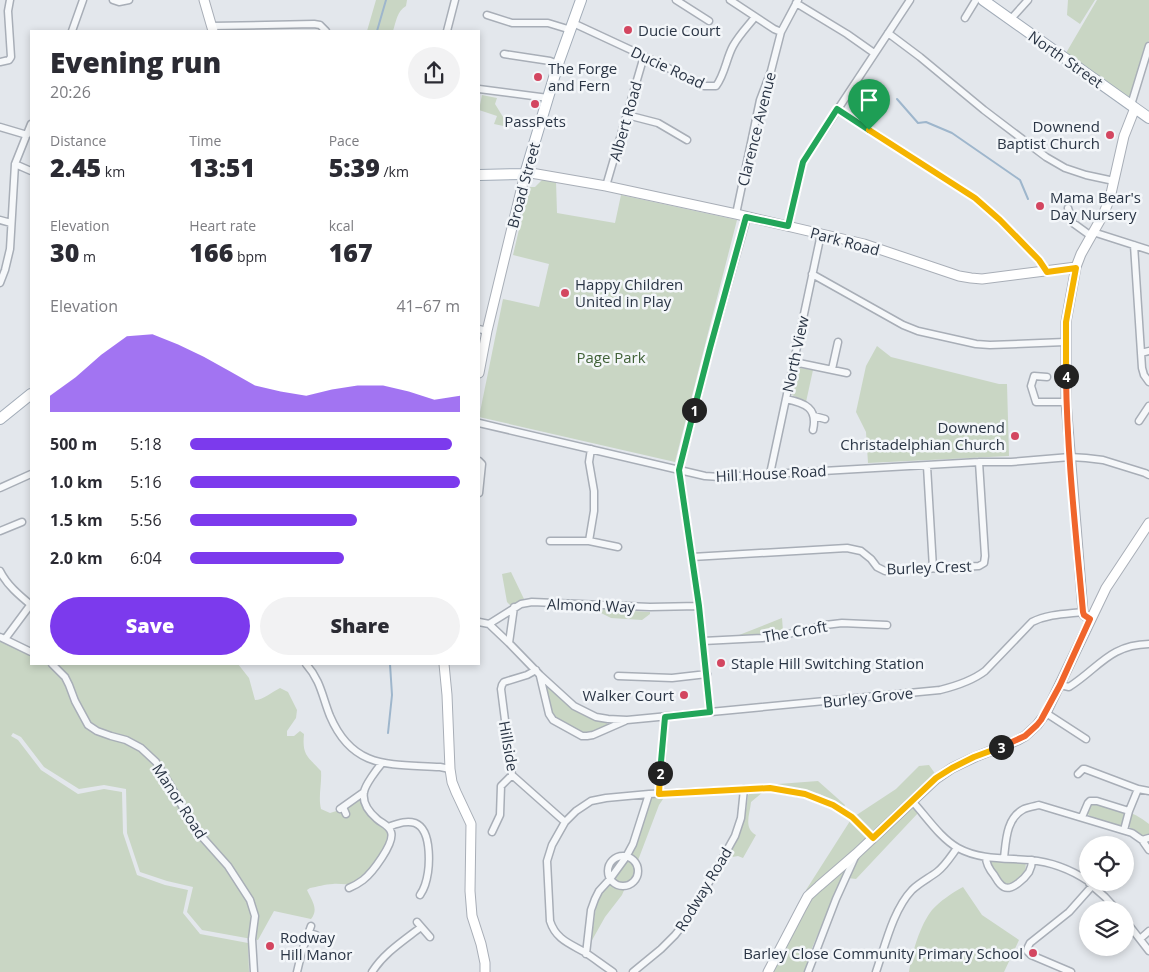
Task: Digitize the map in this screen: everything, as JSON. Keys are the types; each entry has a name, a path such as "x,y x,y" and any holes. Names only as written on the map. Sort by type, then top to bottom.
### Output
{"main road":[{"name":"Broad Street","path":"525,174 558,64 581,0"},
{"name":"North Street","path":"982,0 1149,118"},
{"path":"480,175 525,174"},
{"path":"0,419 30,395"}],"street":[{"path":"0,62 9,60 11,57 8,11 10,0"},
{"path":"72,30 83,0"},
{"path":"114,0 119,2 129,0"},
{"path":"204,0 212,28 320,25 325,30"},
{"path":"447,30 455,0"},
{"path":"730,0 774,30 781,32"},
{"path":"788,226 803,162 910,0"},
{"path":"968,15 976,0"},
{"path":"1010,20 1028,0"},
{"path":"675,2 710,21"},
{"path":"797,2 874,53"},
{"name":"Clarence Avenue","path":"736,214 760,100 771,71 781,32 797,2"},
{"name":"Ducie Road","path":"488,15 512,23 548,23 572,27 644,56 704,86 716,86 721,79 726,60 734,44 755,17"},
{"path":"495,26 498,18"},
{"path":"888,33 1046,157 1065,168 1114,181"},
{"path":"1090,619 1083,612 1070,458 1066,402 1066,322 1076,268 1081,254 1108,204 1149,46"},
{"path":"504,54 558,64"},
{"name":"Albert Road","path":"606,186 644,56"},
{"path":"480,89 548,98"},
{"path":"837,109 975,198 1000,220 1039,260 1047,272"},
{"path":"627,115 658,123 687,140"},
{"path":"0,127 27,135"},
{"path":"0,283 10,249 15,164 30,127"},
{"path":"15,164 30,171"},
{"name":"Park Road","path":"525,174 531,173 606,186 788,226 864,244 959,276 982,278 1076,268"},
{"name":"Broad Street","path":"480,358 483,330 525,174"},
{"path":"1068,208 1073,223 1092,234 1149,250"},
{"path":"710,712 699,606 679,470 746,217"},
{"path":"0,220 11,223"},
{"name":"North View","path":"770,474 820,234"},
{"path":"1134,245 1142,368 1149,382"},
{"path":"812,274 903,325 918,331 976,344 1065,342"},
{"path":"832,370 838,342"},
{"path":"1141,353 1149,350"},
{"path":"794,362 847,373"},
{"path":"1047,377 1034,376 1031,386 1036,402 1066,402"},
{"path":"786,399 800,402 806,406 814,416 813,430"},
{"path":"1139,420 1149,406"},
{"path":"814,416 825,419"},
{"name":"Hill House Road","path":"480,423 705,476 1086,458 1103,460 1145,473 1149,476"},
{"path":"589,541 594,511 594,491 589,462 591,449"},
{"name":"Burley Crest","path":"692,557 847,548 861,551 871,559 876,567 885,571 979,566 984,563 985,556 979,462"},
{"path":"480,463 482,464 480,483"},
{"path":"926,466 933,568"},
{"path":"0,488 30,474"},
{"path":"0,531 22,522"},
{"path":"768,972 808,896 856,854 936,778 974,757 1025,736 1037,725 1046,713 1106,588 1149,523"},
{"path":"550,541 589,541 618,547"},
{"path":"0,571 14,590 30,604"},
{"name":"Almond Way","path":"489,624 521,604 532,602 650,607 699,606"},
{"path":"30,606 2,638 30,652"},
{"path":"509,643 514,608"},
{"name":"Burley Grove","path":"489,624 574,706 584,712 602,718 627,720 940,690 977,677 986,671 1032,622 1050,615 1083,612"},
{"path":"480,622 489,624"},
{"name":"The Croft","path":"703,641 762,638 842,623 886,625"},
{"path":"1060,685 1069,687 1114,652 1149,644"},
{"name":"Manor Road","path":"53,665 70,685 75,701 88,725 97,731 126,740 141,748 156,762 195,829 228,866 250,900 255,916 252,939 254,972"},
{"path":"307,665 319,683 330,716 340,736 358,753 382,763 450,769"},
{"path":"444,665 450,769 454,787 472,824 470,891 472,916 481,944 486,972"},
{"name":"Burley Grove","path":"538,673 549,714 553,720 582,736 593,735 627,720"},
{"name":"Hillside","path":"538,673 504,682 502,685 512,775 565,822"},
{"path":"618,676 672,678 707,674"},
{"path":"1046,713 1086,739"},
{"path":"659,794 665,717"},
{"path":"346,814 342,808 364,792 382,763"},
{"path":"1078,774 1085,769 1138,789 1149,791"},
{"path":"492,832 500,815 501,786 512,775"},
{"path":"613,972 558,936 550,921 547,861 552,845 565,822 576,811 591,802 606,798 649,794 770,788 805,794 833,805 852,817 873,838"},
{"name":"Rodway Road","path":"633,972 661,949 686,921 735,836 741,818 744,789"},
{"path":"1124,830 1138,789"},
{"path":"349,888 355,881 362,881 375,867 392,837 388,827 378,821 365,804 364,792"},
{"path":"586,954 591,910 595,899 633,844 649,794"},
{"path":"912,801 957,848 986,857 1032,860 1061,866 1079,875"},
{"path":"1082,817 1090,801 1097,801 1129,811"},
{"path":"1004,858 1007,833 1010,825 1018,813 1039,805 1132,833 1142,840 1149,850"},
{"path":"388,827 408,822 415,823 423,831 429,855 425,884 420,895"},
{"path":"1142,840 1149,838"},
{"path":"876,972 900,906 917,885 938,872 957,848"},
{"path":"808,972 856,854"},
{"path":"610,879 622,886 632,883 636,878 638,873 637,866 634,861 626,856"},
{"path":"986,857 990,869 1001,884 1007,888 1012,888 1029,872 1032,860"},
{"path":"1071,972 1030,955 1028,947 1030,943 1069,912 1084,891"},
{"path":"1099,891 1109,901"},
{"path":"372,972 379,962 419,924 430,937"},
{"path":"297,972 311,926"},
{"path":"1134,931 1149,951"},
{"path":"1140,939 1149,931"},
{"path":"309,933 316,935"}],"green space":[{"path":"376,0 407,0 406,6 396,20 393,30 367,30"},
{"path":"1068,0 1095,0 1080,24 1067,15"},
{"path":"1097,0 1149,0 1149,40 1131,96 1128,99 1066,53"},
{"path":"482,95 497,98 495,104 508,127 494,124 497,116 480,110"},
{"name":"Page Park","path":"543,179 556,181 557,213 615,223 621,195 737,220 675,462 480,417 503,299 539,307 549,264 513,255 529,187 535,187"},
{"path":"877,346 891,357 999,384 1007,384 1009,456 868,463 866,432 856,412 866,366"},
{"path":"798,369 813,370 806,402 792,395"},
{"path":"511,572 524,599 510,605 507,602 502,574"},
{"path":"599,609 650,612 650,614 642,620 611,618 599,612"},
{"path":"782,618 783,631 767,635 734,637"},
{"path":"0,641 30,655 30,665 239,665 249,678 255,700 280,688 288,692 297,710 296,718 287,731 287,736 294,736 300,731 304,734 306,755 321,771 321,809 330,813 346,808 353,802 360,800 369,814 386,829 387,837 382,853 363,876 349,884 327,884 307,890 315,908 311,919 274,911 258,940 202,930 187,912 193,887 140,872 127,833 126,789 104,785 79,789 44,767 21,737 13,733 11,736 18,740 41,770 78,794 104,789 122,792 123,833 137,875 165,885 188,890 183,913 200,934 248,943 249,972 0,972"},
{"path":"544,684 568,703 606,721 608,726 590,734 585,734 556,718 552,715"},
{"path":"929,765 936,775 875,830 871,830 855,816 896,789 919,766"},
{"path":"818,781 845,805 844,807 820,794 778,787 778,784"},
{"path":"751,792 763,792 751,802 748,825 756,835 743,858 738,856 727,858 739,835 746,812 748,795"},
{"path":"665,796 659,805 633,878 627,883 622,895 605,917 591,942 599,899 623,865 650,799 652,797"},
{"path":"1092,802 1115,807 1143,819 1149,824 1149,844 1140,834 1130,828 1128,824 1119,826 1090,816 1087,813"},
{"path":"911,808 915,808 919,812 856,879 848,878 860,855"},
{"path":"850,821 866,835 866,838 808,891 806,890"},
{"path":"992,860 1025,862 1026,866 1023,874 1017,880 1004,884 989,864"},
{"path":"847,866 812,948 804,972 771,972 805,906 818,890"},
{"path":"963,887 982,915 1019,940 1004,972 909,972 917,939 928,916 942,900"}],"waterway":[{"path":"377,30 386,0"},
{"path":"897,99 918,123 926,122 952,133 1020,180 1028,199"},
{"path":"388,733 392,695 390,665"}],"place":[{"name":"Ducie Court","path":"628,30"},
{"name":"The Forge and Fern","path":"538,77"},
{"name":"PassPets","path":"535,104"},
{"name":"Downend Baptist Church","path":"1110,135"},
{"name":"Mama Bear's Day Nursery","path":"1040,206"},
{"name":"Happy Children United in Play","path":"565,293"},
{"name":"Downend Christadelphian Church","path":"1015,436"},
{"name":"Staple Hill Switching Station","path":"721,663"},
{"name":"Walker Court","path":"684,695"},
{"name":"Rodway Hill Manor","path":"270,946"},
{"name":"Barley Close Community Primary School","path":"1033,953"}],"route":[{"path":"837,109 869,130 975,198 1000,220 1039,260 1047,272 1076,268 1066,322 1066,402 1083,612 1090,619 1046,713 1037,725 1018,740 974,757 936,778 873,838 852,817 833,805 805,794 770,788 659,794 665,717 710,712 699,606 679,470 746,217 788,226 803,162 837,109"}]}
